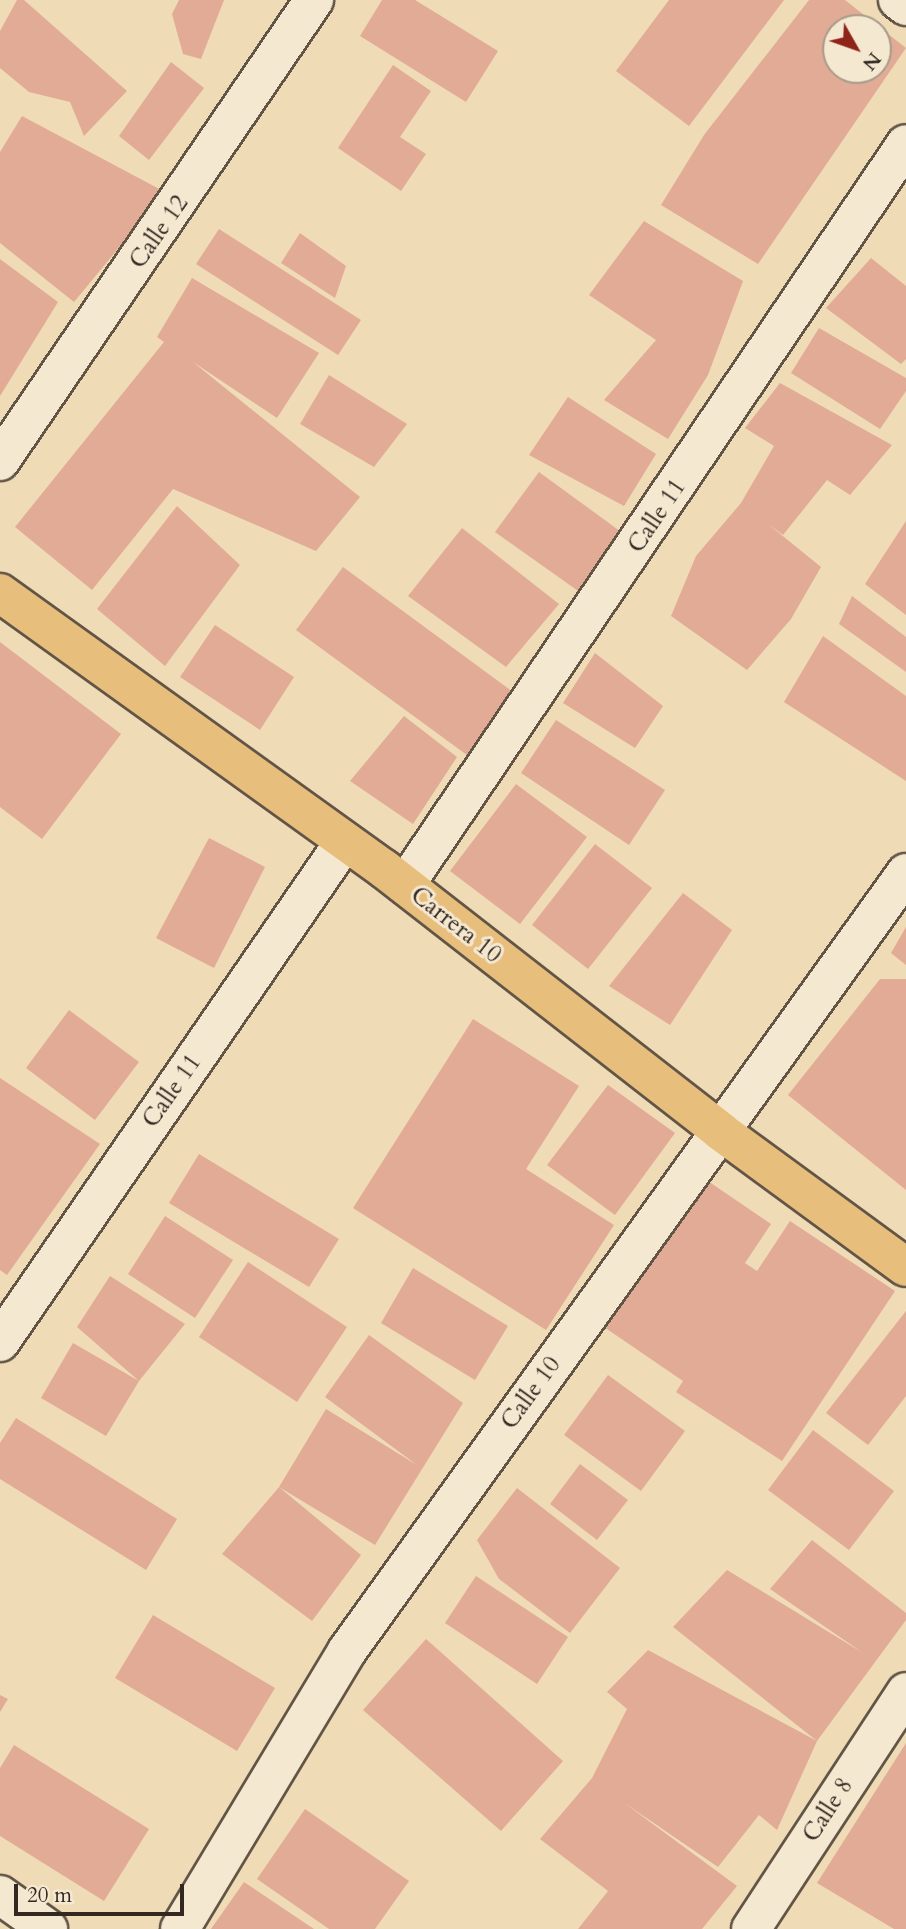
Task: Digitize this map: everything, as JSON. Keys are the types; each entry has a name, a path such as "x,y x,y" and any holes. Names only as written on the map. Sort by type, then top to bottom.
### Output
{"main road":[{"name":"Carrera 10","path":"0,593 405,885 720,1131 906,1267"}],"street":[{"name":"Calle 12","path":"0,461 314,0"},
{"path":"898,0 906,6"},
{"name":"Calle 11","path":"405,885 906,144"},
{"name":"Calle 11","path":"0,1342 345,841"},
{"name":"Calle 10","path":"180,1929 347,1651 906,873"},
{"name":"Calle 8","path":"751,1929 906,1692"},
{"path":"0,1895 48,1929"}],"building":[{"path":"17,0 24,0 127,91 84,136 70,102 29,92 0,68 0,31"},
{"path":"179,0 224,0 201,59 183,54 172,14"},
{"path":"382,0 415,0 498,51 466,102 360,36"},
{"path":"669,0 784,0 689,126 616,71"},
{"path":"809,0 845,0 863,14 822,14 822,84 881,84 758,264 661,205 704,135"},
{"path":"892,37 906,48 892,68"},
{"path":"171,62 204,88 149,160 119,136"},
{"path":"393,65 431,91 400,137 426,154 401,191 338,148"},
{"path":"22,116 165,192 74,302 0,243 0,152"},
{"path":"644,221 743,281 708,375 668,439 604,400 656,340 589,295"},
{"path":"219,229 361,320 338,355 196,264"},
{"path":"300,233 346,266 335,298 281,263"},
{"path":"871,258 906,286 906,359 901,364 826,308"},
{"path":"0,259 58,302 0,396"},
{"path":"192,278 319,353 277,418 193,362 360,497 316,551 173,489 92,590 15,527 164,342 157,337"},
{"path":"819,328 906,378 906,391 880,429 791,373"},
{"path":"329,375 407,424 374,467 300,424"},
{"path":"780,383 892,445 850,495 827,480 783,535 768,524 821,567 791,619 747,670 671,616 696,556 741,503 774,446 745,428"},
{"path":"568,397 656,454 624,506 529,455"},
{"path":"539,472 624,534 581,593 495,532"},
{"path":"177,506 240,565 165,666 97,609"},
{"path":"906,521 906,615 865,584"},
{"path":"462,528 559,604 506,667 408,596"},
{"path":"343,567 517,695 471,758 296,630"},
{"path":"852,596 906,637 906,672 839,624"},
{"path":"215,625 294,677 260,730 180,677"},
{"path":"823,636 906,696 906,781 784,702"},
{"path":"0,642 121,734 42,839 0,807"},
{"path":"595,653 663,706 635,748 563,703"},
{"path":"404,716 457,757 413,824 350,781"},
{"path":"556,720 665,790 629,845 521,773"},
{"path":"516,784 587,837 520,924 450,871"},
{"path":"209,838 265,867 214,968 156,938"},
{"path":"595,844 652,888 588,969 532,925"},
{"path":"683,893 732,930 670,1025 609,986"},
{"path":"906,927 906,965 891,953"},
{"path":"880,979 906,979 906,1190 788,1095"},
{"path":"69,1010 139,1062 95,1120 26,1068"},
{"path":"473,1019 579,1086 526,1169 614,1225 546,1330 353,1208"},
{"path":"0,1078 100,1144 7,1275 0,1270"},
{"path":"608,1085 675,1133 615,1215 547,1165"},
{"path":"199,1154 339,1239 309,1287 169,1203"},
{"path":"705,1179 771,1224 745,1263 757,1271 790,1221 895,1291 782,1461 676,1392 683,1381 604,1327"},
{"path":"165,1216 233,1260 195,1318 128,1274"},
{"path":"248,1262 347,1327 297,1402 199,1337"},
{"path":"413,1268 508,1326 475,1380 381,1323"},
{"path":"110,1276 185,1324 139,1381 77,1327"},
{"path":"906,1311 906,1396 868,1445 826,1413"},
{"path":"369,1335 463,1403 375,1545 279,1487 326,1409 417,1465 325,1397"},
{"path":"73,1343 139,1381 106,1436 41,1398"},
{"path":"608,1375 685,1431 641,1491 564,1435"},
{"path":"16,1418 177,1519 146,1570 0,1479 0,1443"},
{"path":"813,1430 894,1491 849,1550 768,1490"},
{"path":"580,1464 628,1500 597,1540 550,1504"},
{"path":"279,1487 361,1555 312,1621 222,1554"},
{"path":"517,1488 620,1568 570,1633 499,1579 477,1540"},
{"path":"812,1540 906,1613 906,1620 817,1741 673,1627 727,1570 863,1653 770,1589"},
{"path":"476,1576 568,1637 537,1684 445,1623"},
{"path":"153,1615 275,1688 237,1751 115,1678"},
{"path":"426,1639 563,1761 501,1831 363,1710"},
{"path":"648,1650 817,1741 777,1830 759,1815 718,1867 623,1802 737,1886 702,1929 578,1929 608,1891 540,1839 592,1778 627,1709 607,1692"},
{"path":"0,1695 8,1699 0,1712"},
{"path":"906,1743 906,1929 894,1929 817,1883"},
{"path":"14,1745 149,1829 104,1901 0,1836 0,1768"},
{"path":"305,1809 409,1881 375,1929 329,1929 257,1879"},
{"path":"244,1882 314,1929 211,1929"}]}
